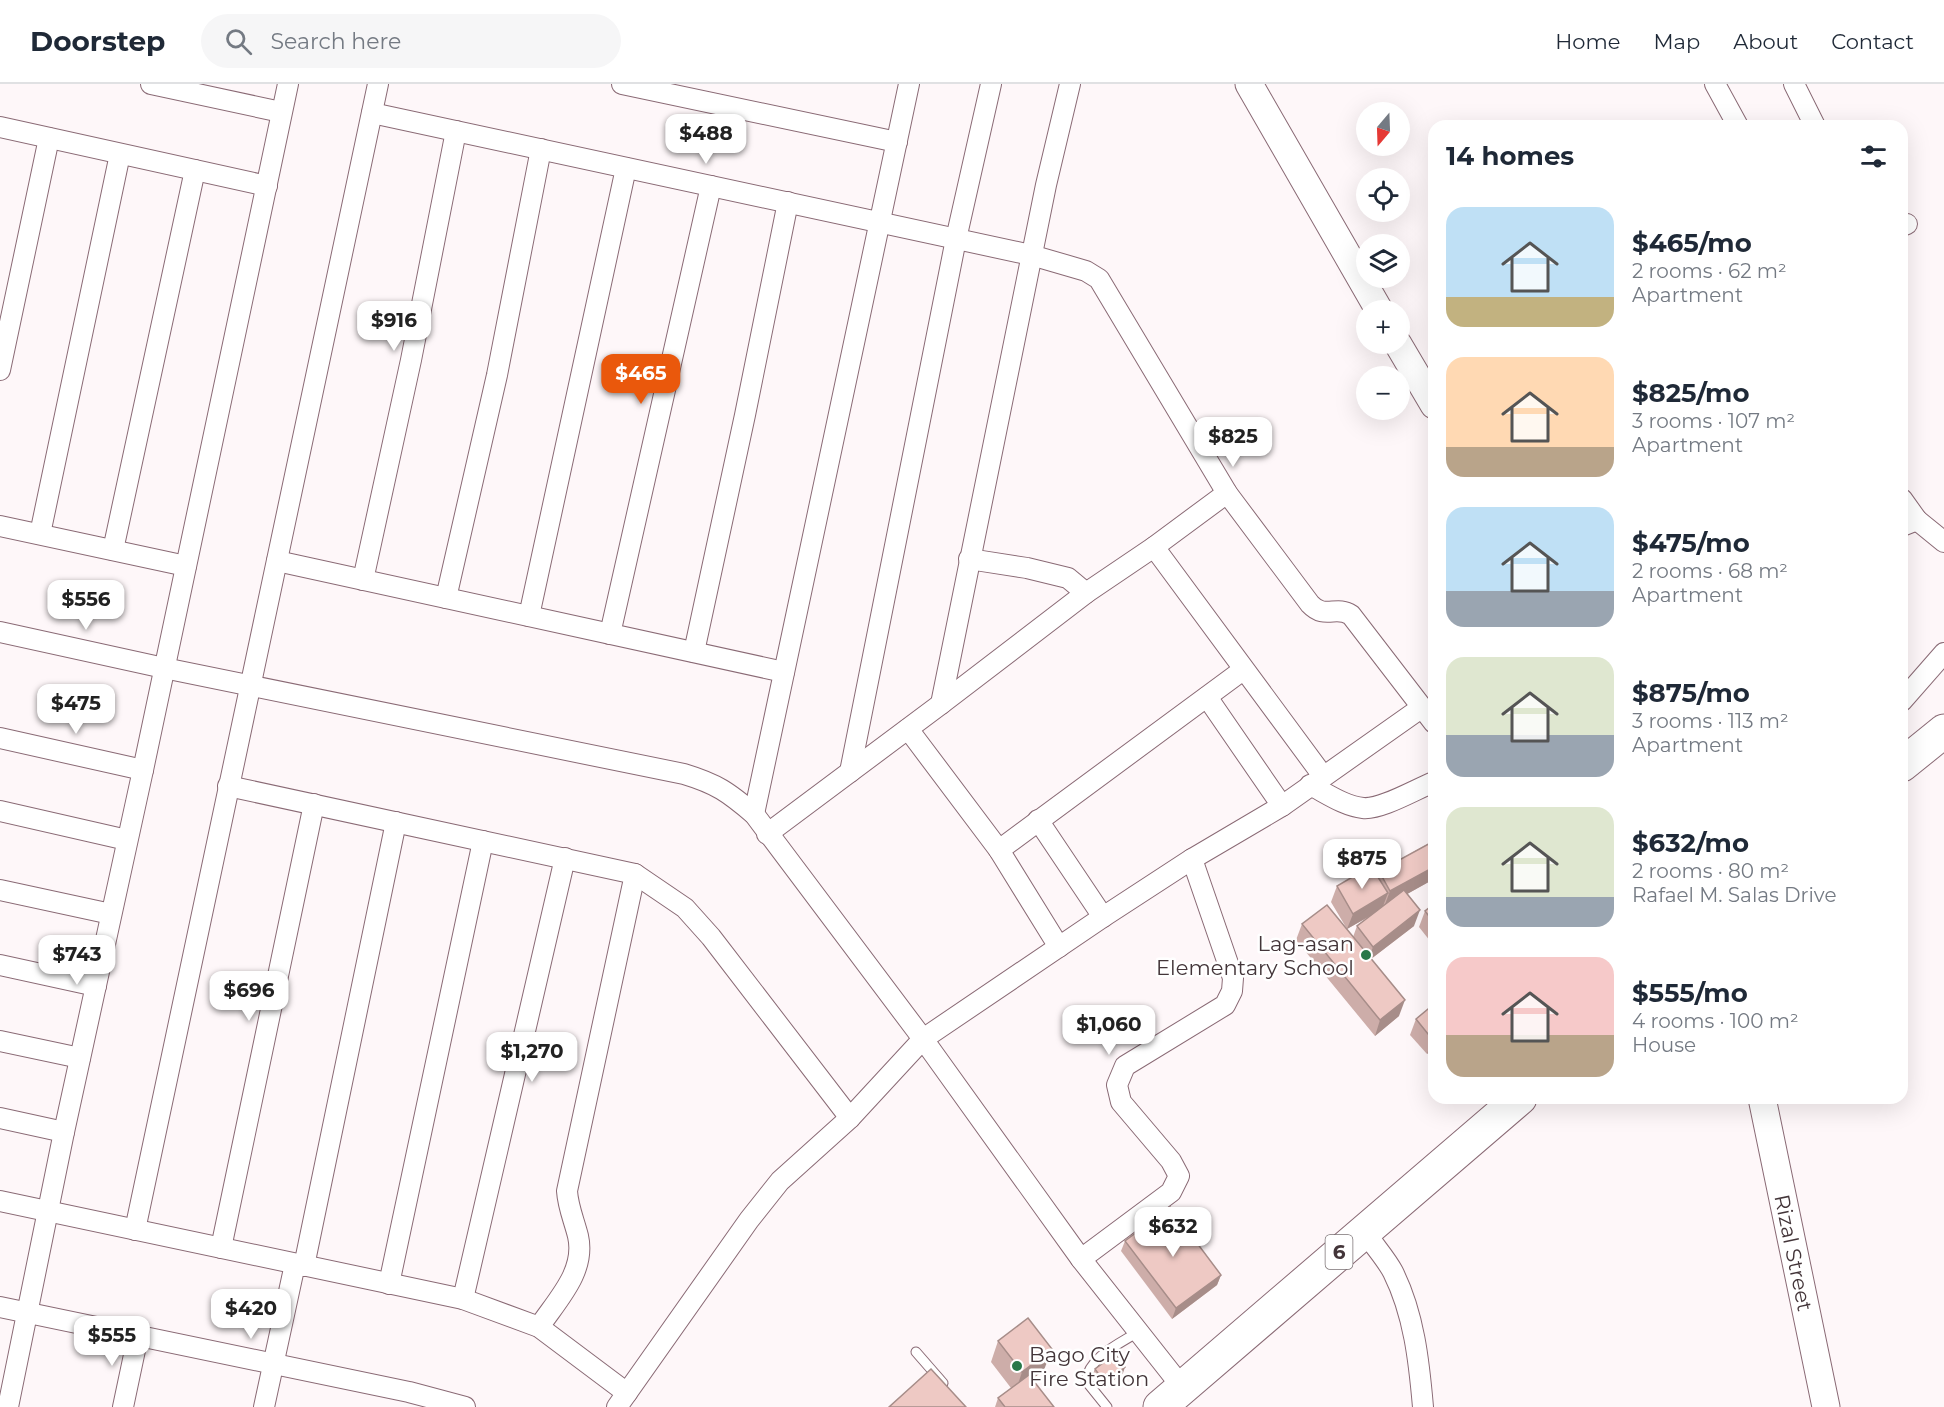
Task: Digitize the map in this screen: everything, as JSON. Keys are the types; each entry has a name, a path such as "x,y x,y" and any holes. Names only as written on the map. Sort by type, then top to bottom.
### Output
{"highway":[{"path":"1908,760 1944,731"},
{"name":"6","path":"1171,1397 1367,1235 1513,1104"}],"street":[{"path":"151,84 281,112"},
{"path":"8,1407 64,1132 288,84"},
{"path":"135,1230 378,84"},
{"path":"622,84 897,142"},
{"path":"754,814 909,84"},
{"path":"850,772 956,238 991,84"},
{"path":"941,705 1031,255 1070,84"},
{"path":"1249,84 1373,300"},
{"path":"1715,84 1735,120"},
{"path":"1794,84 1812,120"},
{"path":"0,1201 463,1299 539,1327 622,1400 749,1220 780,1181 849,1118 923,1039 1103,917 1282,806 1316,780 1428,716 1351,615 1346,611 1324,613 1316,610 1310,604 1227,493 1099,279 1086,271 1031,255 956,238 372,113"},
{"path":"0,127 267,186"},
{"path":"363,580 411,360 456,131"},
{"path":"0,370 49,138"},
{"path":"446,598 497,375 541,149"},
{"path":"40,534 120,154"},
{"path":"529,616 626,168"},
{"path":"113,550 195,170"},
{"path":"610,634 711,186"},
{"path":"694,652 788,202"},
{"path":"1404,354 1428,395"},
{"path":"766,834 941,705 1086,593 1154,547 1227,493"},
{"path":"1909,523 1944,542"},
{"path":"0,526 186,566"},
{"path":"1154,547 1243,670 1316,780 1339,800 1362,808 1376,807 1428,785"},
{"path":"969,559 1027,568 1068,578 1086,593"},
{"path":"277,561 784,672"},
{"path":"0,632 164,668 684,774 711,782 731,794 754,814 766,834 923,1039 1081,1259 1138,1332 1171,1397"},
{"path":"1908,695 1944,653"},
{"path":"999,850 1243,670"},
{"path":"1207,697 1282,806"},
{"path":"909,729 999,850 1059,947"},
{"path":"0,738 143,770"},
{"path":"228,786 635,874 685,908 711,937 849,1118"},
{"path":"222,1248 314,804"},
{"path":"0,811 127,840"},
{"path":"1038,820 1103,917"},
{"path":"264,1407 299,1265 396,822"},
{"path":"389,1284 483,841"},
{"path":"463,1299 565,858"},
{"path":"1081,1259 1171,1192 1179,1176 1171,1161 1121,1102 1117,1085 1125,1066 1226,1005 1232,991 1233,978 1192,860"},
{"path":"539,1327 570,1281 580,1252 578,1237 568,1206 567,1191 635,874"},
{"path":"0,890 111,914"},
{"path":"0,965 96,986"},
{"path":"0,1041 80,1058"},
{"name":"Rizal Street","path":"1763,1104 1826,1407"},
{"path":"0,1118 64,1132"},
{"path":"1367,1235 1385,1258 1400,1288 1419,1354 1423,1407"},
{"path":"0,1307 273,1364 408,1399 465,1407"},
{"path":"123,1407 138,1336"}],"lane":[{"path":"1107,1407 1086,1381 1087,1373 1098,1358 1138,1332"},
{"path":"916,1353 951,1391"}],"building":[{"path":"1428,844 1428,870 1390,891 1379,871"},
{"path":"1371,866 1388,893 1353,914 1337,886"},
{"path":"1404,890 1420,910 1373,947 1357,926"},
{"path":"1327,905 1405,1000 1380,1020 1302,924"},
{"path":"1428,1009 1428,1034 1416,1019"},
{"path":"1170,1207 1221,1275 1176,1308 1125,1241"},
{"path":"1028,1318 1052,1349 1022,1372 998,1341"},
{"path":"1115,1354 1125,1367 1105,1383 1095,1369"},
{"path":"931,1369 966,1407 889,1407"},
{"path":"1029,1375 1054,1407 1005,1407 998,1398"}],"place":[{"name":"Lag-asan Elementary School","path":"1366,955"},
{"name":"Bago City Fire Station","path":"1017,1366"}]}
